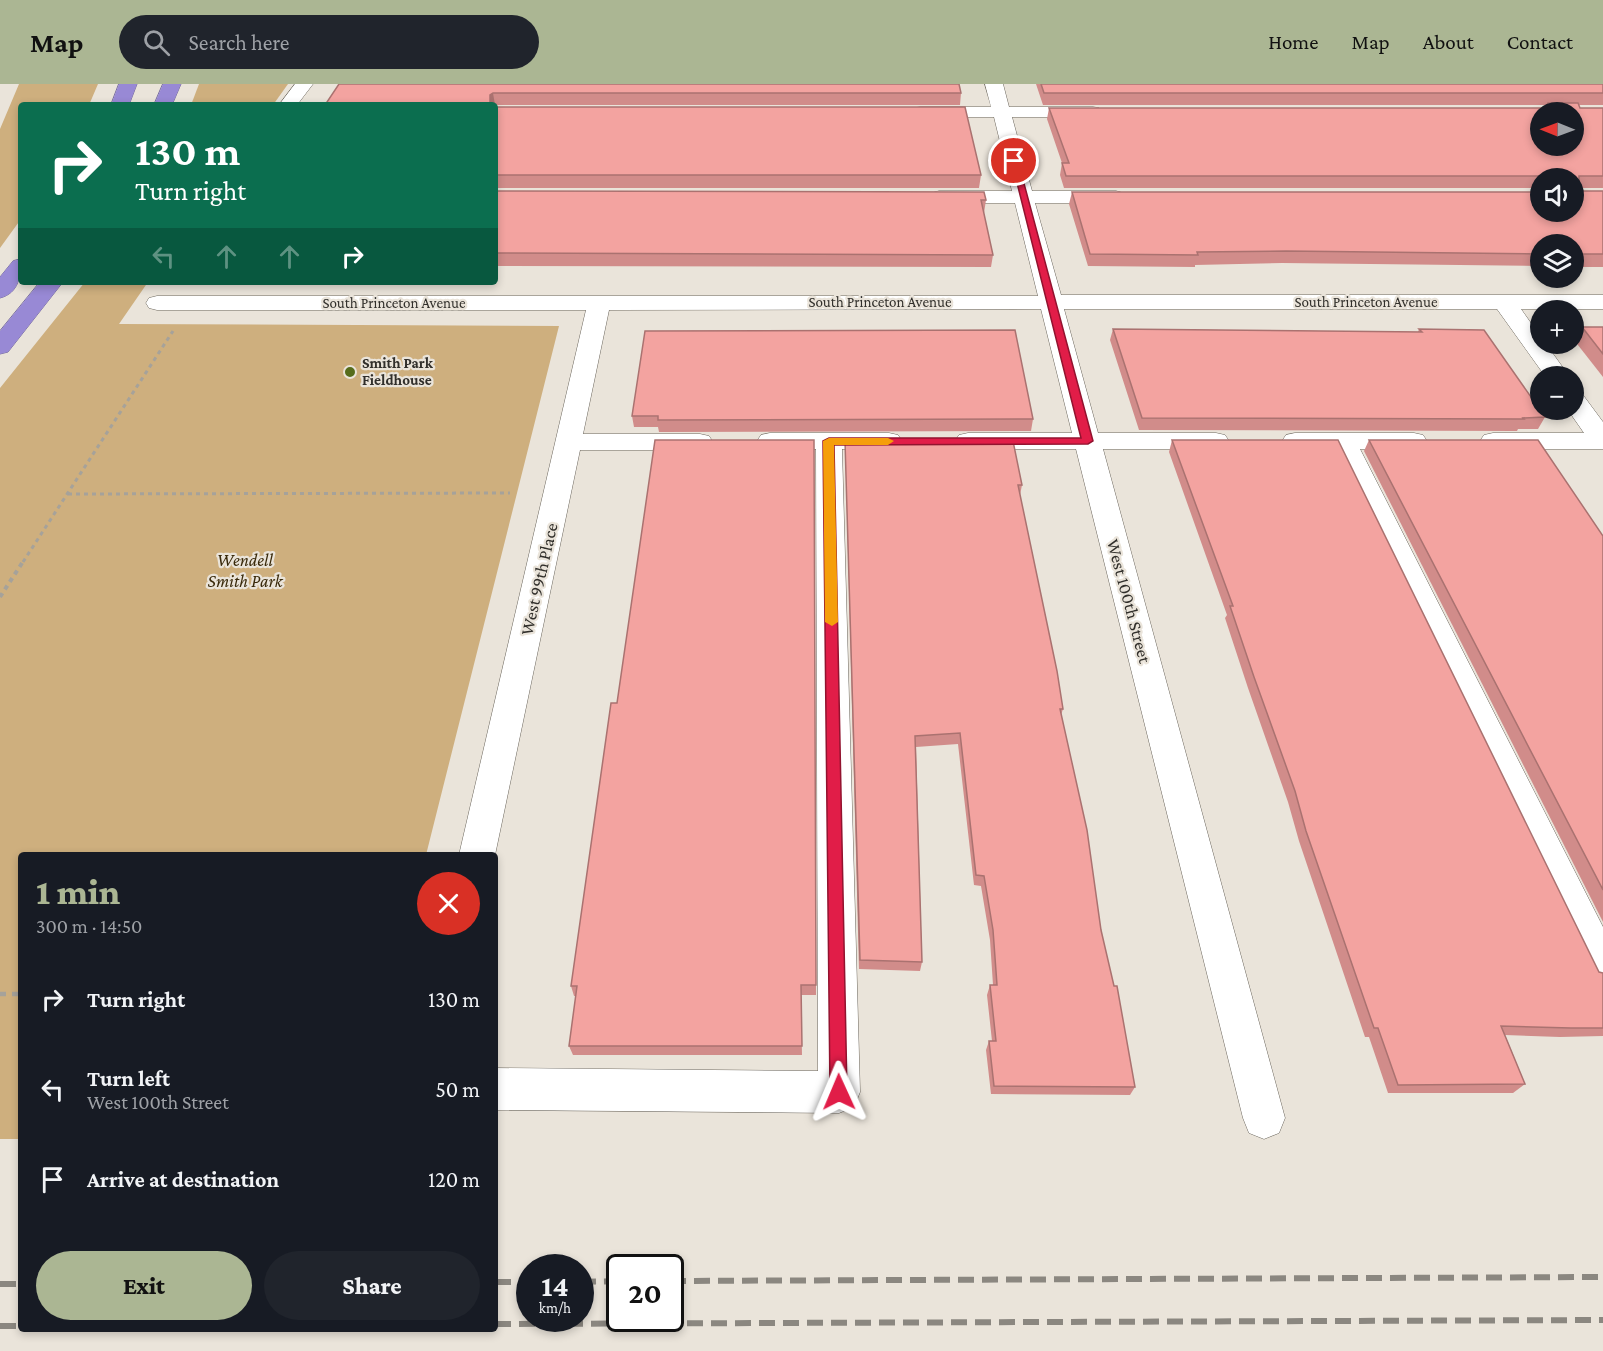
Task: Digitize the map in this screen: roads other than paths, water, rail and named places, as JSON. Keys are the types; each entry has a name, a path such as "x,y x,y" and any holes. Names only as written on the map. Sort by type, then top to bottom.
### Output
{"highway":[{"path":"121,102 128,84"},
{"path":"164,102 172,84"},
{"path":"0,291 18,270"},
{"path":"0,347 50,285"}],"street":[{"path":"290,102 304,84"},
{"path":"897,112 997,98 1114,112"},
{"name":"West 100th Street","path":"997,98 1264,1118"},
{"path":"915,197 1138,197"},
{"name":"South Princeton Avenue","path":"168,285 157,303 381,292 599,303 1603,302"},
{"path":"1503,302 1550,366"},
{"name":"West 99th Place","path":"478,852 599,303"},
{"path":"1584,414 1603,441"},
{"path":"498,1089 839,1092 829,441"},
{"path":"570,442 910,441"},
{"path":"945,441 1236,441"},
{"path":"1271,441 1437,441"},
{"path":"1342,441 1603,967"},
{"path":"1472,441 1603,441"}],"railway":[{"path":"684,1281 1603,1277"},
{"path":"594,1282 606,1281"},
{"path":"498,1282 516,1282"},
{"path":"0,1284 18,1284"},
{"path":"498,1324 1603,1320"},
{"path":"0,1326 18,1326"}],"place":[{"name":"Smith Park Fieldhouse","path":"350,372"}],"park label":[{"name":"Wendell Smith Park","path":"245,570"}]}
